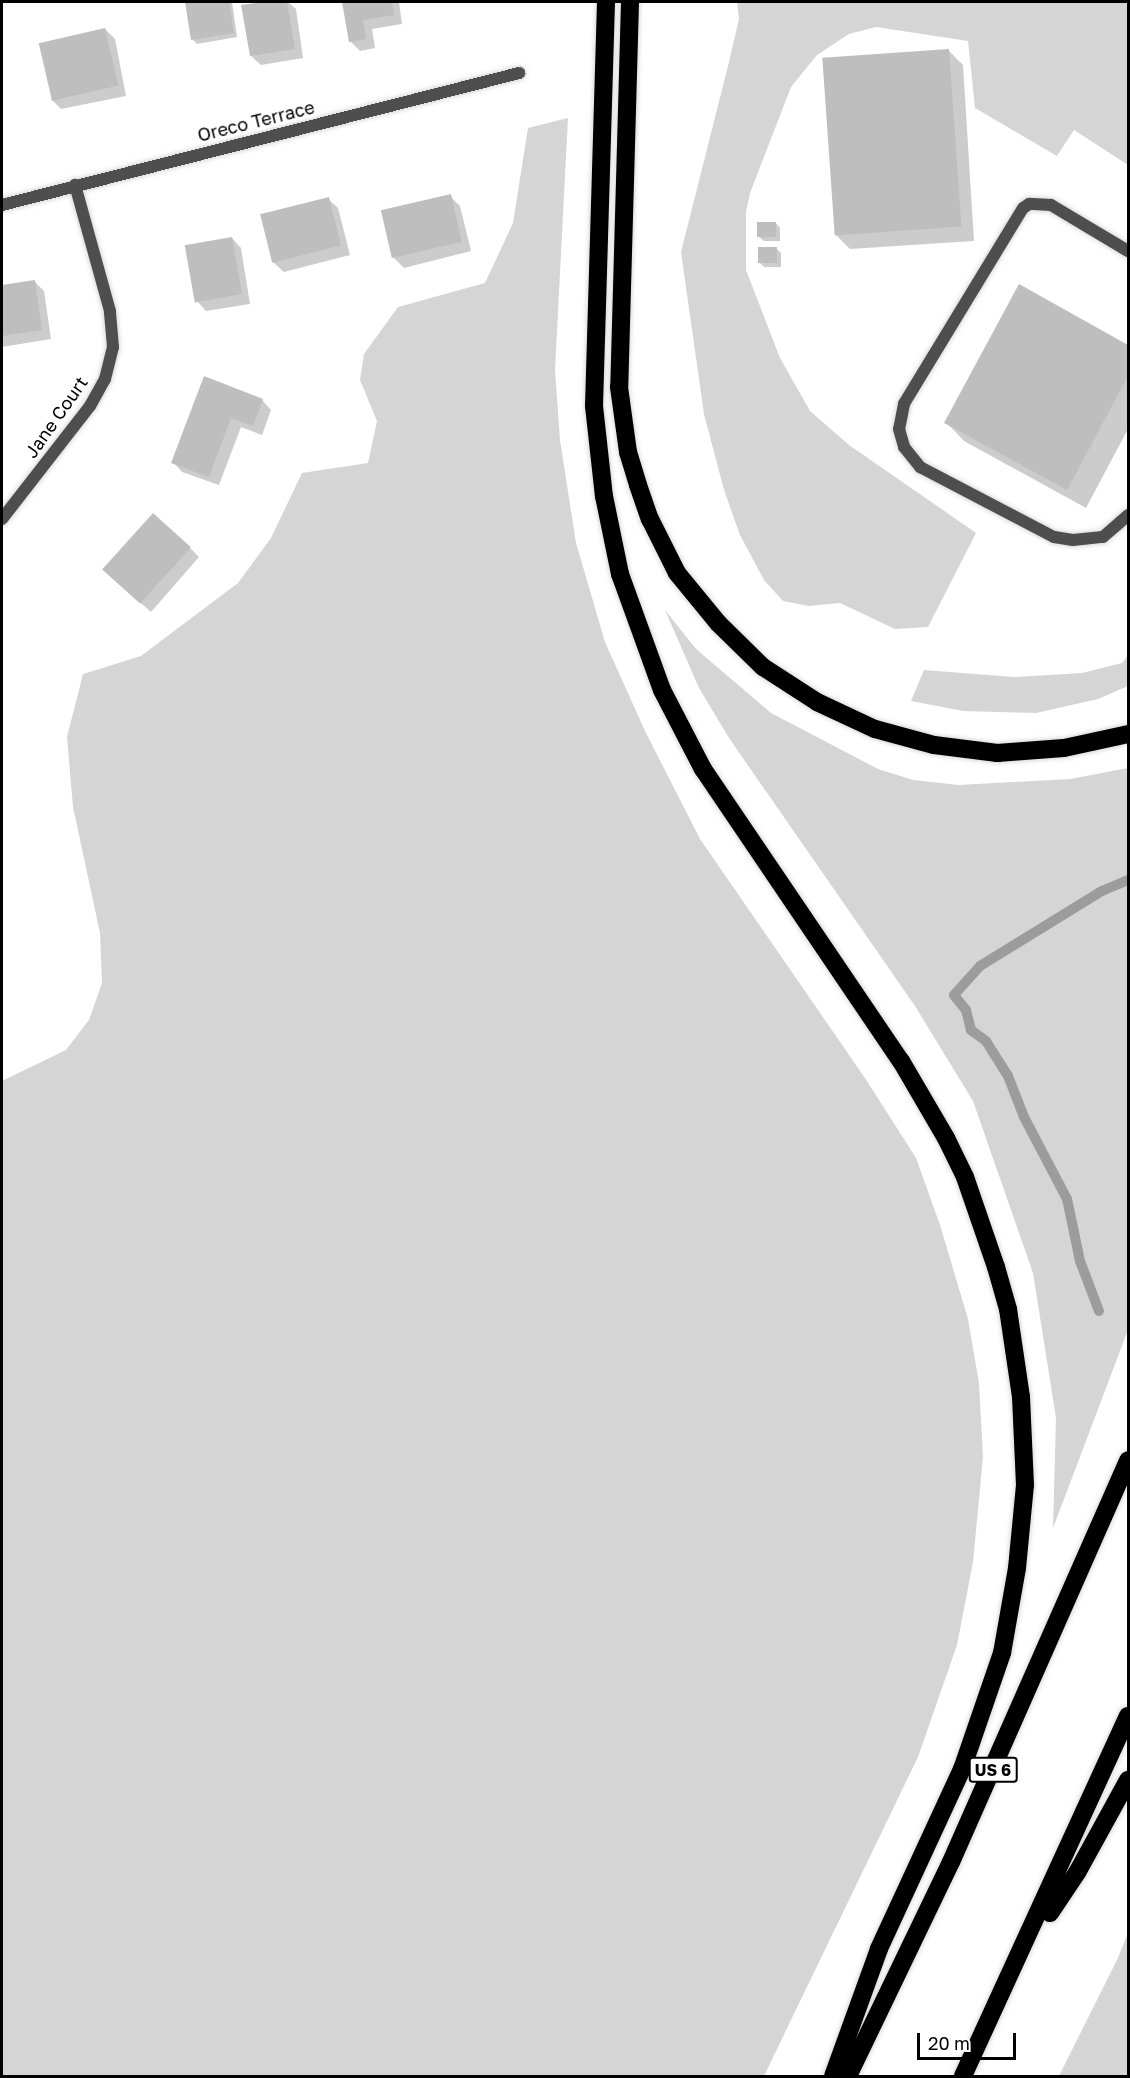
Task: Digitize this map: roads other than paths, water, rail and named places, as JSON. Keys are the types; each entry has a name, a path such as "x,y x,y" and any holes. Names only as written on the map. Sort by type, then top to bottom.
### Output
{"highway":[{"path":"606,2 594,395 604,496 620,573 662,690 704,770 902,1061 956,1158 981,1220 1008,1309 1021,1397 1025,1485 1017,1568 1002,1653 962,1769 879,1949 833,2076"},
{"path":"630,2 618,322 623,423 627,452 650,519 677,573 698,602 748,653 790,686 845,716 884,732 934,745 997,753 1064,748 1128,734"},
{"path":"628,55 641,2"},
{"name":"US 6","path":"848,2076 951,1862 1128,1460"},
{"path":"963,2076 1022,1954 1128,1716"},
{"path":"1022,1954 1078,1871 1128,1780"}],"street":[{"name":"Oreco Terrace","path":"2,205 519,73"},
{"name":"Jane Court","path":"2,519 90,406 105,378 113,347 110,311 75,185"},
{"path":"1128,251 1051,205 1029,204 1023,208 904,404 899,429 904,447 920,466 1054,537 1072,540 1103,537 1128,515"}],"waterway":[{"path":"1099,1311 1080,1261 1067,1199 1024,1117 1008,1076 986,1041 971,1030 966,1010 954,995 980,966 1102,891 1128,880"}]}
